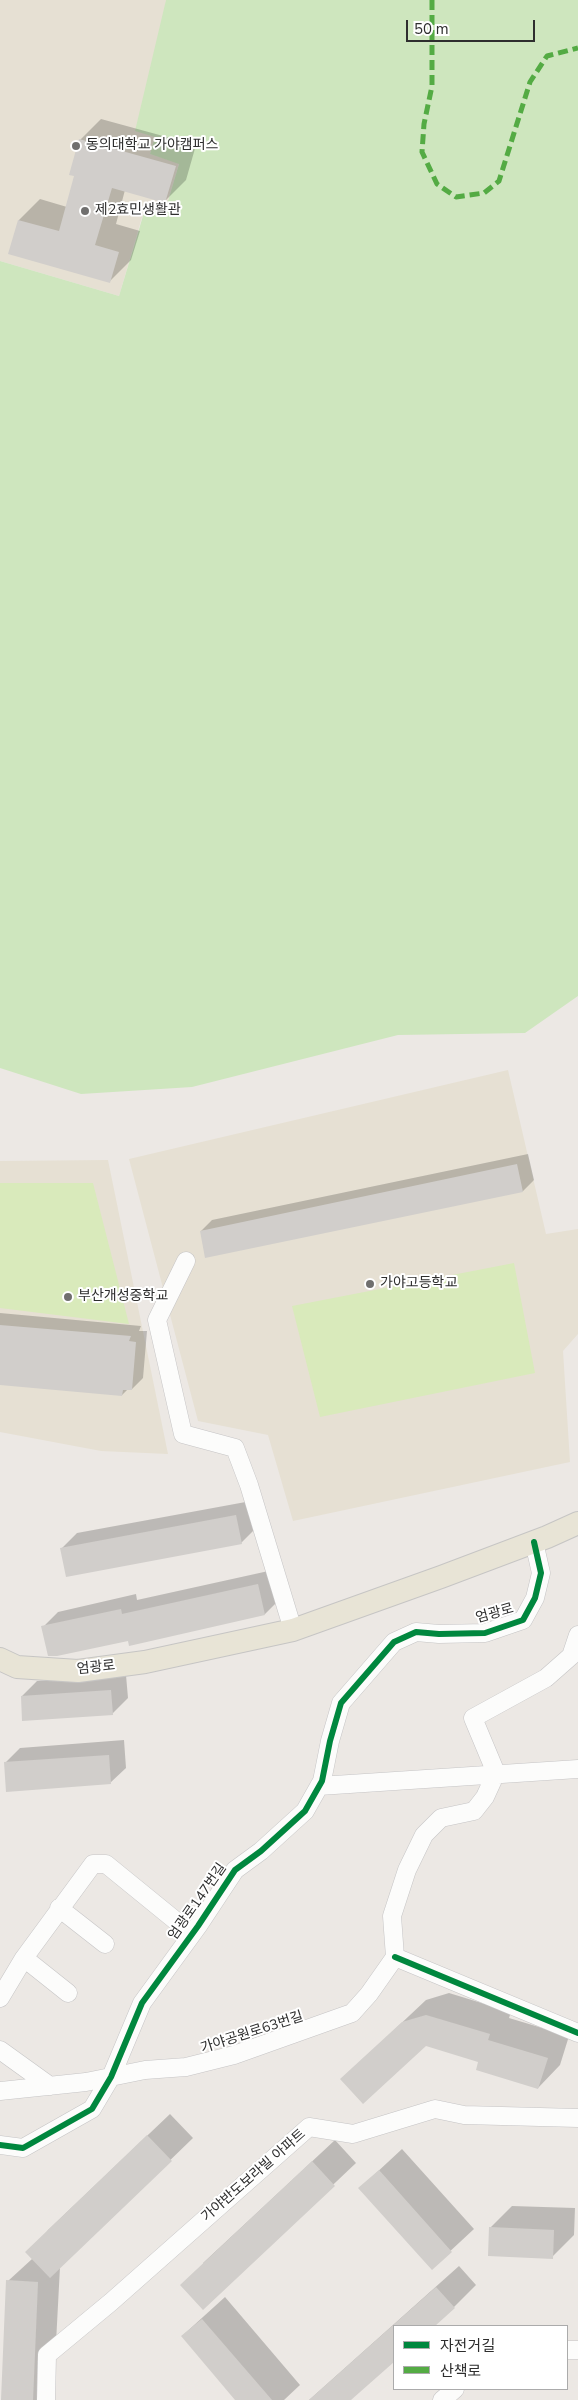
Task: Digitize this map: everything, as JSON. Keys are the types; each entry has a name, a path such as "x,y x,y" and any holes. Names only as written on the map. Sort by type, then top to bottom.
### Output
{"main road":[{"name":"엄광로","path":"0,1659 17,1667 78,1671 146,1662 293,1630 534,1542 578,1523"},
{"path":"556,1533 578,1539"}],"street":[{"path":"186,1261 157,1320 183,1434 235,1448 249,1485 293,1630"},
{"name":"엄광로","path":"394,1642 416,1632 439,1634 485,1633 523,1620 535,1598 541,1573 534,1542"},
{"path":"578,1635 571,1656 546,1678 473,1718 496,1773 485,1796 474,1811 442,1818 424,1835 407,1870 392,1916 395,1957 578,2033"},
{"name":"엄광로147번길","path":"0,2145 22,2148 92,2109 111,2077 142,2003 235,1870 261,1851 305,1811 319,1786 341,1703 394,1642"},
{"path":"319,1786 578,1769"},
{"path":"0,1998 24,1958 93,1864 106,1864 192,1934"},
{"path":"59,1908 106,1944"},
{"name":"가야공원로63번길","path":"0,2091 50,2086 145,2070 186,2067 234,2056 352,2013 369,1994 395,1957"},
{"path":"24,1958 68,1993"},
{"path":"0,2050 50,2086"},
{"name":"가야반도보라빌 아파트","path":"46,2400 48,2355 111,2302 309,2127 353,2134 435,2109 464,2115 578,2118"},
{"path":"442,2400 455,2390"}],"shaded area":[{"name":"동의대학교 가야캠퍼스","path":"0,0 166,0 155,137 150,154 179,163 165,211 145,207 119,296 0,261"},
{"name":"가야고등학교","path":"508,1070 546,1234 578,1229 578,1334 563,1351 570,1462 293,1521 268,1435 198,1421 129,1159"},
{"name":"부산개성중학교","path":"108,1160 168,1454 101,1451 0,1432 0,1161"}],"green space":[{"path":"166,0 578,0 578,996 525,1033 398,1035 192,1087 81,1094 0,1068 0,261 119,296 146,206 165,211 179,164 150,154 155,137 135,131"},
{"path":"0,1183 93,1183 129,1324 0,1308"},
{"path":"514,1263 535,1373 320,1417 292,1306"}],"building":[{"name":"제2효민생활관","path":"79,139 176,166 165,203 112,188 95,245 119,252 110,283 8,254 18,220 59,231 74,176 69,175"},
{"path":"517,1164 523,1192 205,1258 200,1231"},
{"path":"0,1325 131,1336 129,1341 136,1342 132,1390 123,1390 122,1396 0,1385"},
{"path":"236,1515 242,1544 66,1577 60,1548"},
{"path":"258,1584 265,1615 129,1646 128,1641 57,1656 48,1656 41,1626 121,1609 122,1614"},
{"path":"111,1690 113,1715 22,1721 21,1696"},
{"path":"109,1755 111,1784 6,1792 4,1762"},
{"path":"426,2015 490,2034 488,2040 548,2058 538,2089 476,2070 478,2062 426,2046 363,2104 340,2079 402,2022"},
{"path":"147,2135 172,2161 50,2278 25,2252"},
{"path":"312,2161 335,2186 203,2310 180,2285"},
{"path":"379,2170 452,2252 432,2270 358,2188"},
{"path":"489,2227 554,2230 553,2259 488,2256"},
{"path":"6,2280 38,2282 33,2400 1,2400"},
{"path":"436,2287 455,2308 436,2325 393,2325"},
{"path":"202,2319 272,2400 235,2400 181,2336"},
{"path":"393,2325 393,2363 351,2400 309,2400"}],"marked path":[{"path":"432,0 432,86 424,124 422,152 437,184 456,197 484,193 499,181 530,82 547,56 578,48"}],"cycle path":[{"path":"0,2145 23,2148 92,2109 111,2077 142,2003 198,1926 235,1870 261,1851 305,1811 322,1781 330,1741 341,1703 394,1642 416,1632 439,1634 485,1633 523,1620 535,1598 541,1573 534,1542"},
{"path":"395,1957 578,2033"}],"place":[{"name":"동의대학교 가야캠퍼스","path":"76,146"},
{"name":"제2효민생활관","path":"85,211"},
{"name":"가야고등학교","path":"370,1284"},
{"name":"부산개성중학교","path":"68,1297"}]}
